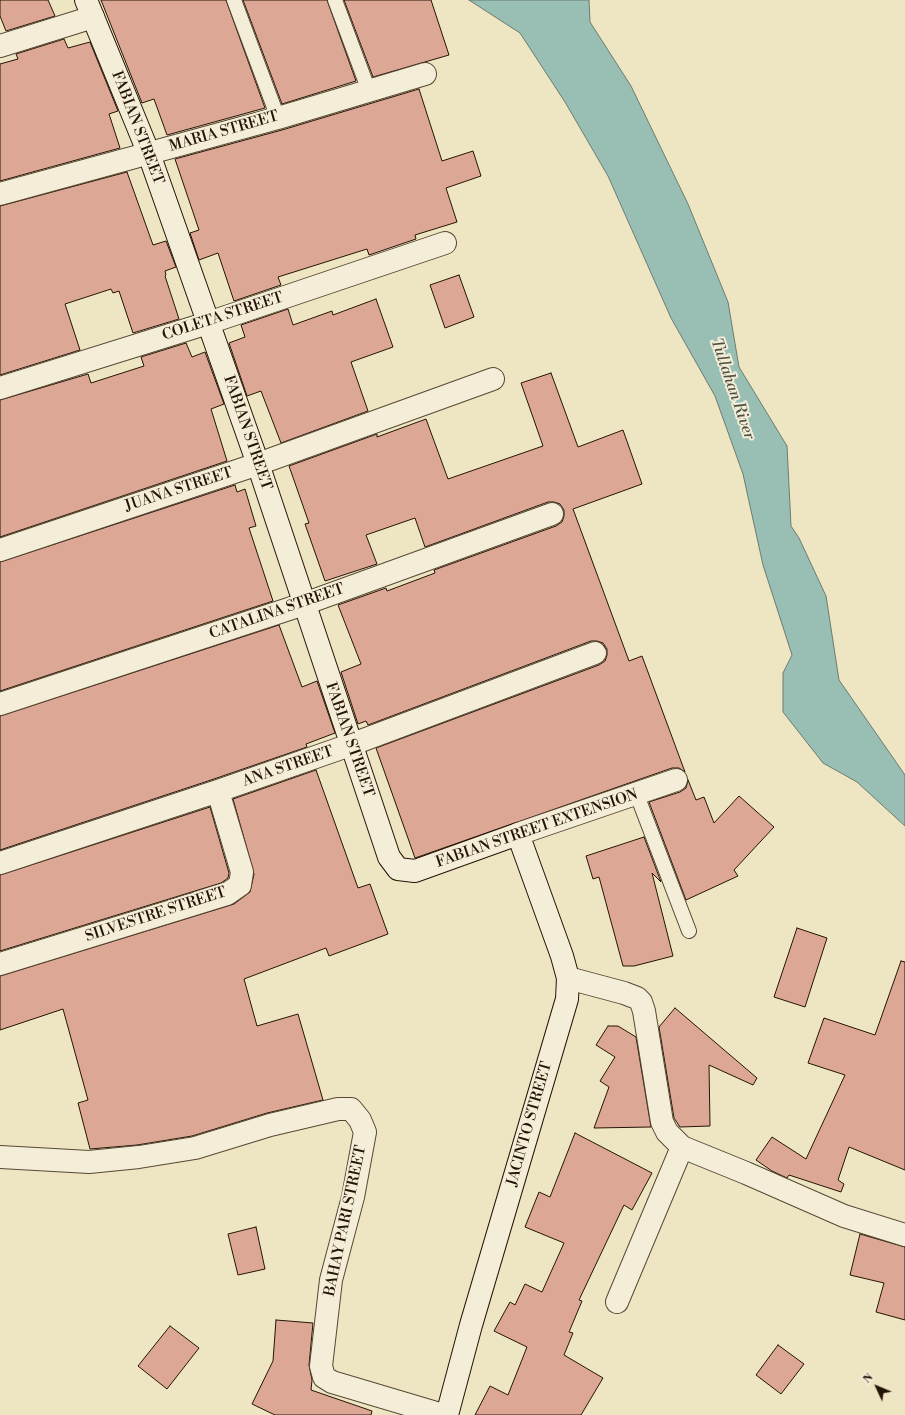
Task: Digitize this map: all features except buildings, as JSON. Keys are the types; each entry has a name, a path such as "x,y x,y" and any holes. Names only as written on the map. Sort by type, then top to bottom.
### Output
{"street":[{"path":"0,46 90,8"},
{"name":"FABIAN STREET","path":"90,8 149,154 258,464 350,745 389,857 398,868"},
{"name":"MARIA STREET","path":"0,194 278,118 425,74"},
{"name":"COLETA STREET","path":"0,388 208,323 445,243"},
{"name":"JUANA STREET","path":"0,550 258,464 493,379"},
{"name":"CATALINA STREET","path":"0,704 304,604 552,514"},
{"name":"ANA STREET","path":"0,863 218,791 350,745 595,652"},
{"name":"FABIAN STREET EXTENSION","path":"398,868 415,871 518,834 637,795 676,780"},
{"name":"SILVESTRE STREET","path":"0,964 228,894 240,885 242,872 218,791"},
{"name":"JACINTO STREET","path":"447,1415 471,1325 567,999 568,978 562,956 518,834"},
{"path":"568,978 624,993 641,1002 644,1011 662,1122 666,1132 682,1147 844,1216 905,1234"},
{"name":"BAHAY PARI STREET","path":"0,1157 89,1162 139,1157 195,1148 270,1125 338,1109 351,1109 360,1120 365,1132 353,1197 331,1280 321,1366 324,1377 332,1382 443,1415"},
{"path":"617,1302 682,1147"}],"lane":[{"path":"234,0 278,118"},
{"path":"336,0 369,91"},
{"path":"637,795 689,931"}],"water":[{"name":"Tullahan River","path":"469,0 589,0 590,22 631,86 688,204 728,302 739,367 787,446 791,526 799,538 826,596 839,680 905,775 905,826 857,782 823,763 783,712 783,673 792,655 763,565 743,474 715,396 671,318 608,176 565,102 520,33"}]}
